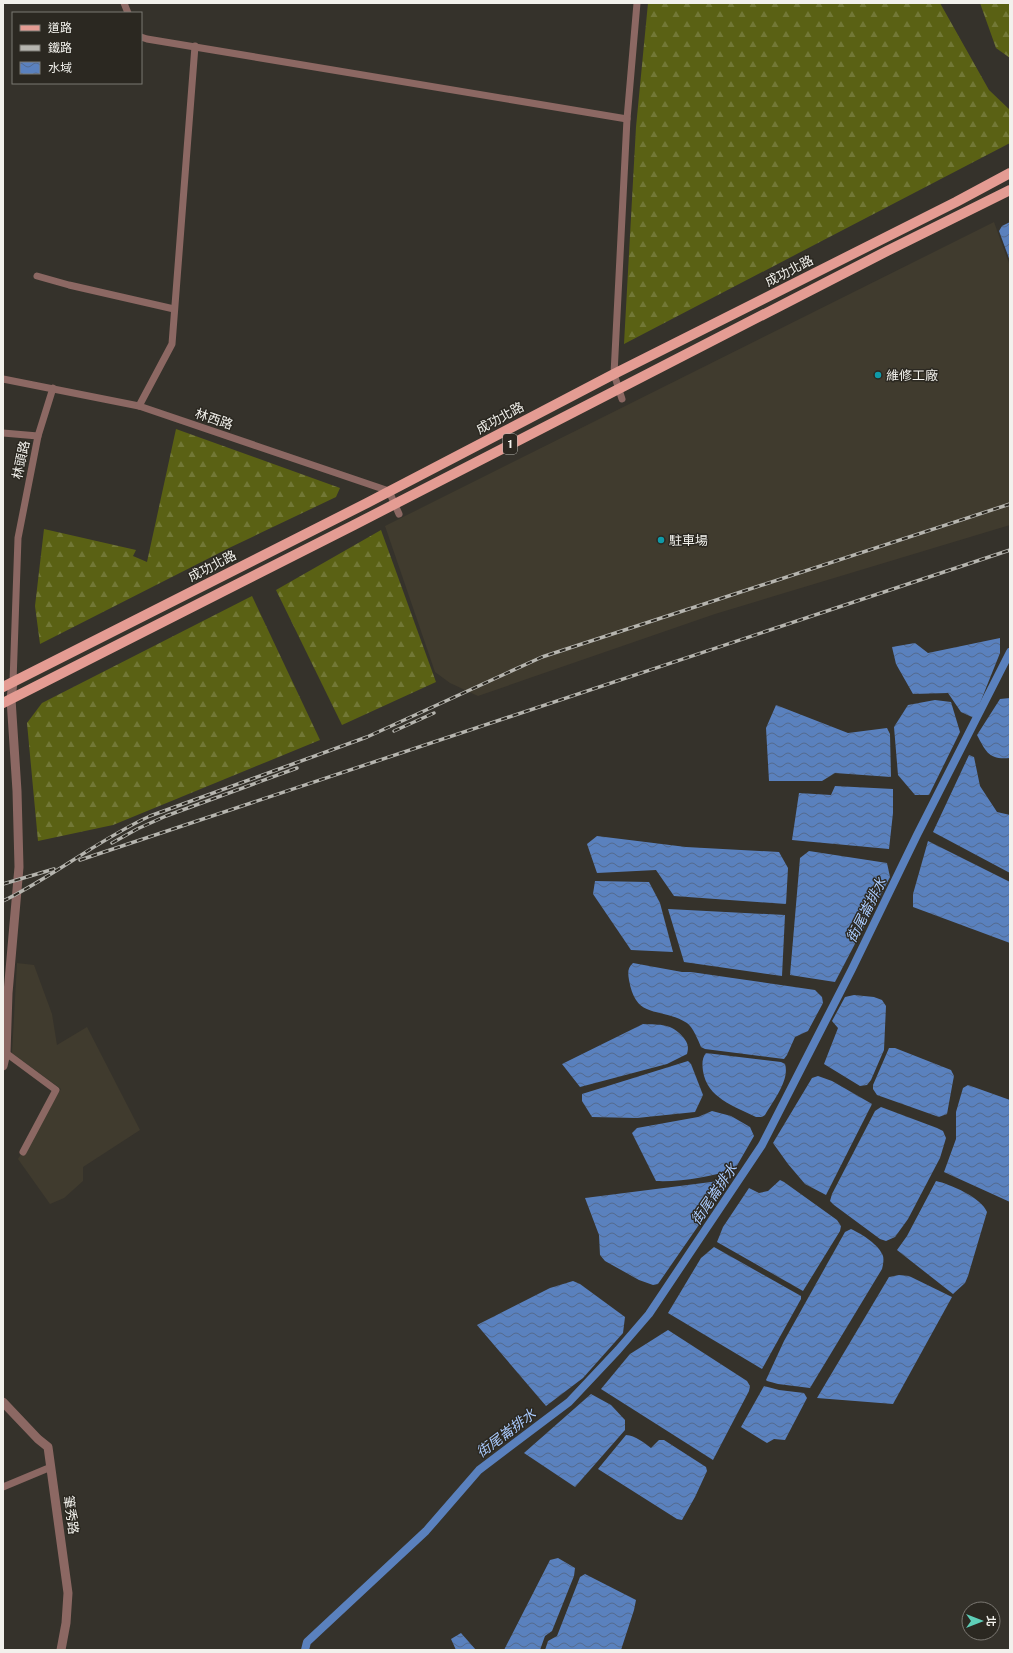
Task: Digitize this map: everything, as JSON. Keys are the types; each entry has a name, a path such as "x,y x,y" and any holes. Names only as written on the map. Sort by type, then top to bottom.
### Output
{"main road":[{"name":"成功北路","path":"3,687 1010,173"},
{"name":"成功北路","path":"7,701 887,251 1010,190"}],"street":[{"path":"622,399 614,374 627,119 636,3"},
{"path":"142,37 627,119"},
{"path":"140,406 172,344 194,46"},
{"path":"37,276 69,285 174,309"},
{"name":"林西路","path":"3,378 140,406 389,491"},
{"name":"林頭路","path":"13,682 18,538 38,436 53,388"},
{"path":"3,433 38,436"},
{"path":"389,491 399,514"},
{"path":"3,1066 6,1053 8,993 19,867 17,791 7,701 13,682"},
{"path":"6,1053 56,1090 23,1152"},
{"name":"筆秀路","path":"3,1402 38,1439 48,1447 68,1593 66,1624 61,1650"},
{"path":"3,1487 51,1467"}],"shaded area":[{"path":"994,222 1010,266 1010,525 715,614 478,696 450,683 435,672 385,526"},
{"path":"17,963 34,965 52,1014 57,1045 87,1027 140,1130 83,1167 83,1181 64,1198 50,1204 18,1159 61,1089 12,1053"}],"green space":[{"path":"648,3 940,3 989,90 1010,110 1010,143 624,344 636,127"},
{"path":"980,3 1010,3 1010,58 996,48"},
{"path":"176,429 340,488 336,497 229,548 40,644 35,606 44,529 136,550 133,556 147,562"},
{"path":"381,530 436,682 342,725 276,590"},
{"path":"252,596 320,740 113,825 38,841 27,723 42,703"}],"water":[{"path":"1010,222 1010,261 999,231 1002,226"},
{"path":"1000,638 1000,653 974,718 961,712 948,693 913,694 896,664 892,647 915,643 928,653"},
{"path":"1010,698 1010,758 997,758 989,754 977,735 1000,699"},
{"path":"935,700 951,702 960,732 929,795 915,795 898,775 894,727 908,705"},
{"path":"776,705 848,733 887,728 890,734 891,777 835,773 822,781 769,781 766,728"},
{"path":"969,755 974,757 980,786 997,812 1010,815 1010,873 933,832"},
{"path":"835,786 893,789 893,813 889,849 792,840 799,793 831,795"},
{"path":"597,836 686,847 779,852 788,868 786,904 674,896 656,870 597,873 587,844"},
{"path":"928,841 1010,882 1010,943 913,907 913,894"},
{"path":"809,851 887,863 890,877 835,982 790,975 800,858"},
{"path":"595,881 649,882 660,903 673,952 631,950 593,894"},
{"path":"668,909 785,915 782,976 684,962"},
{"path":"633,963 682,972 691,972 815,990 822,997 823,1003 808,1031 795,1037 784,1059 705,1049 701,1047 697,1037 687,1023 677,1018 650,1010 637,1002 632,993 628,976 628,971"},
{"path":"854,995 874,997 882,1000 886,1006 884,1050 871,1080 867,1085 860,1086 824,1064 838,1028 832,1021 845,997"},
{"path":"643,1024 670,1027 679,1032 688,1045 687,1054 667,1064 580,1087 562,1064"},
{"path":"889,1048 895,1048 951,1070 954,1076 947,1114 939,1117 877,1095 873,1089 873,1085"},
{"path":"706,1053 781,1062 785,1064 786,1070 783,1083 765,1115 762,1117 756,1117 731,1105 716,1095 710,1088 703,1071 702,1066"},
{"path":"688,1061 691,1064 703,1095 695,1112 637,1118 592,1117 582,1101 582,1094"},
{"path":"818,1076 832,1081 872,1104 826,1195 805,1184 773,1143 812,1078"},
{"path":"968,1085 1010,1100 1010,1202 944,1172 956,1139 956,1112 963,1088"},
{"path":"881,1107 937,1128 943,1131 946,1138 940,1158 908,1219 895,1237 886,1241 880,1239 830,1201 832,1194 875,1111"},
{"path":"712,1111 731,1116 750,1127 754,1136 735,1169 696,1178 676,1181 656,1181 632,1133 637,1128 698,1117"},
{"path":"780,1180 837,1220 841,1226 840,1231 803,1291 717,1242 723,1227 749,1188 759,1193 768,1191"},
{"path":"719,1181 725,1185 658,1284 653,1285 639,1280 605,1261 600,1255 599,1235 585,1198"},
{"path":"936,1181 965,1192 979,1202 987,1212 968,1276 965,1283 953,1294 897,1250 907,1236"},
{"path":"851,1229 865,1237 878,1248 883,1256 882,1269 810,1388 767,1381 766,1380 784,1341 845,1232"},
{"path":"714,1247 801,1296 801,1299 762,1369 668,1313 701,1258"},
{"path":"899,1275 909,1276 952,1297 893,1404 817,1398 889,1277"},
{"path":"573,1281 580,1284 625,1317 623,1333 583,1378 546,1406 477,1325 550,1288"},
{"path":"668,1330 747,1381 750,1386 749,1391 713,1460 601,1389 630,1354"},
{"path":"764,1386 779,1390 804,1393 807,1398 785,1440 774,1439 767,1443 741,1427"},
{"path":"591,1394 611,1405 625,1420 625,1430 575,1487 524,1453"},
{"path":"626,1435 636,1438 651,1448 659,1440 664,1440 706,1467 707,1471 682,1520 677,1519 598,1469"},
{"path":"558,1558 575,1568 574,1576 552,1631 545,1636 540,1650 504,1650 550,1560"},
{"path":"585,1574 636,1600 621,1650 545,1650 548,1641 557,1636 580,1577"},
{"path":"461,1633 476,1650 456,1650 451,1639"}],"waterway":[{"name":"街尾崙排水","path":"305,1650 307,1642 426,1531 479,1470 569,1402 618,1350 649,1314 762,1145 852,969 917,835 1010,652"}],"railway":[{"path":"3,901 40,881 112,836 150,816 367,737 542,657 1010,504"},
{"path":"80,860 1010,550"},
{"path":"394,731 434,713"},
{"path":"112,843 137,829 166,816 297,768"},
{"path":"3,884 54,869"}],"place":[{"name":"維修工廠","path":"878,375"},
{"name":"駐車場","path":"661,540"}]}
